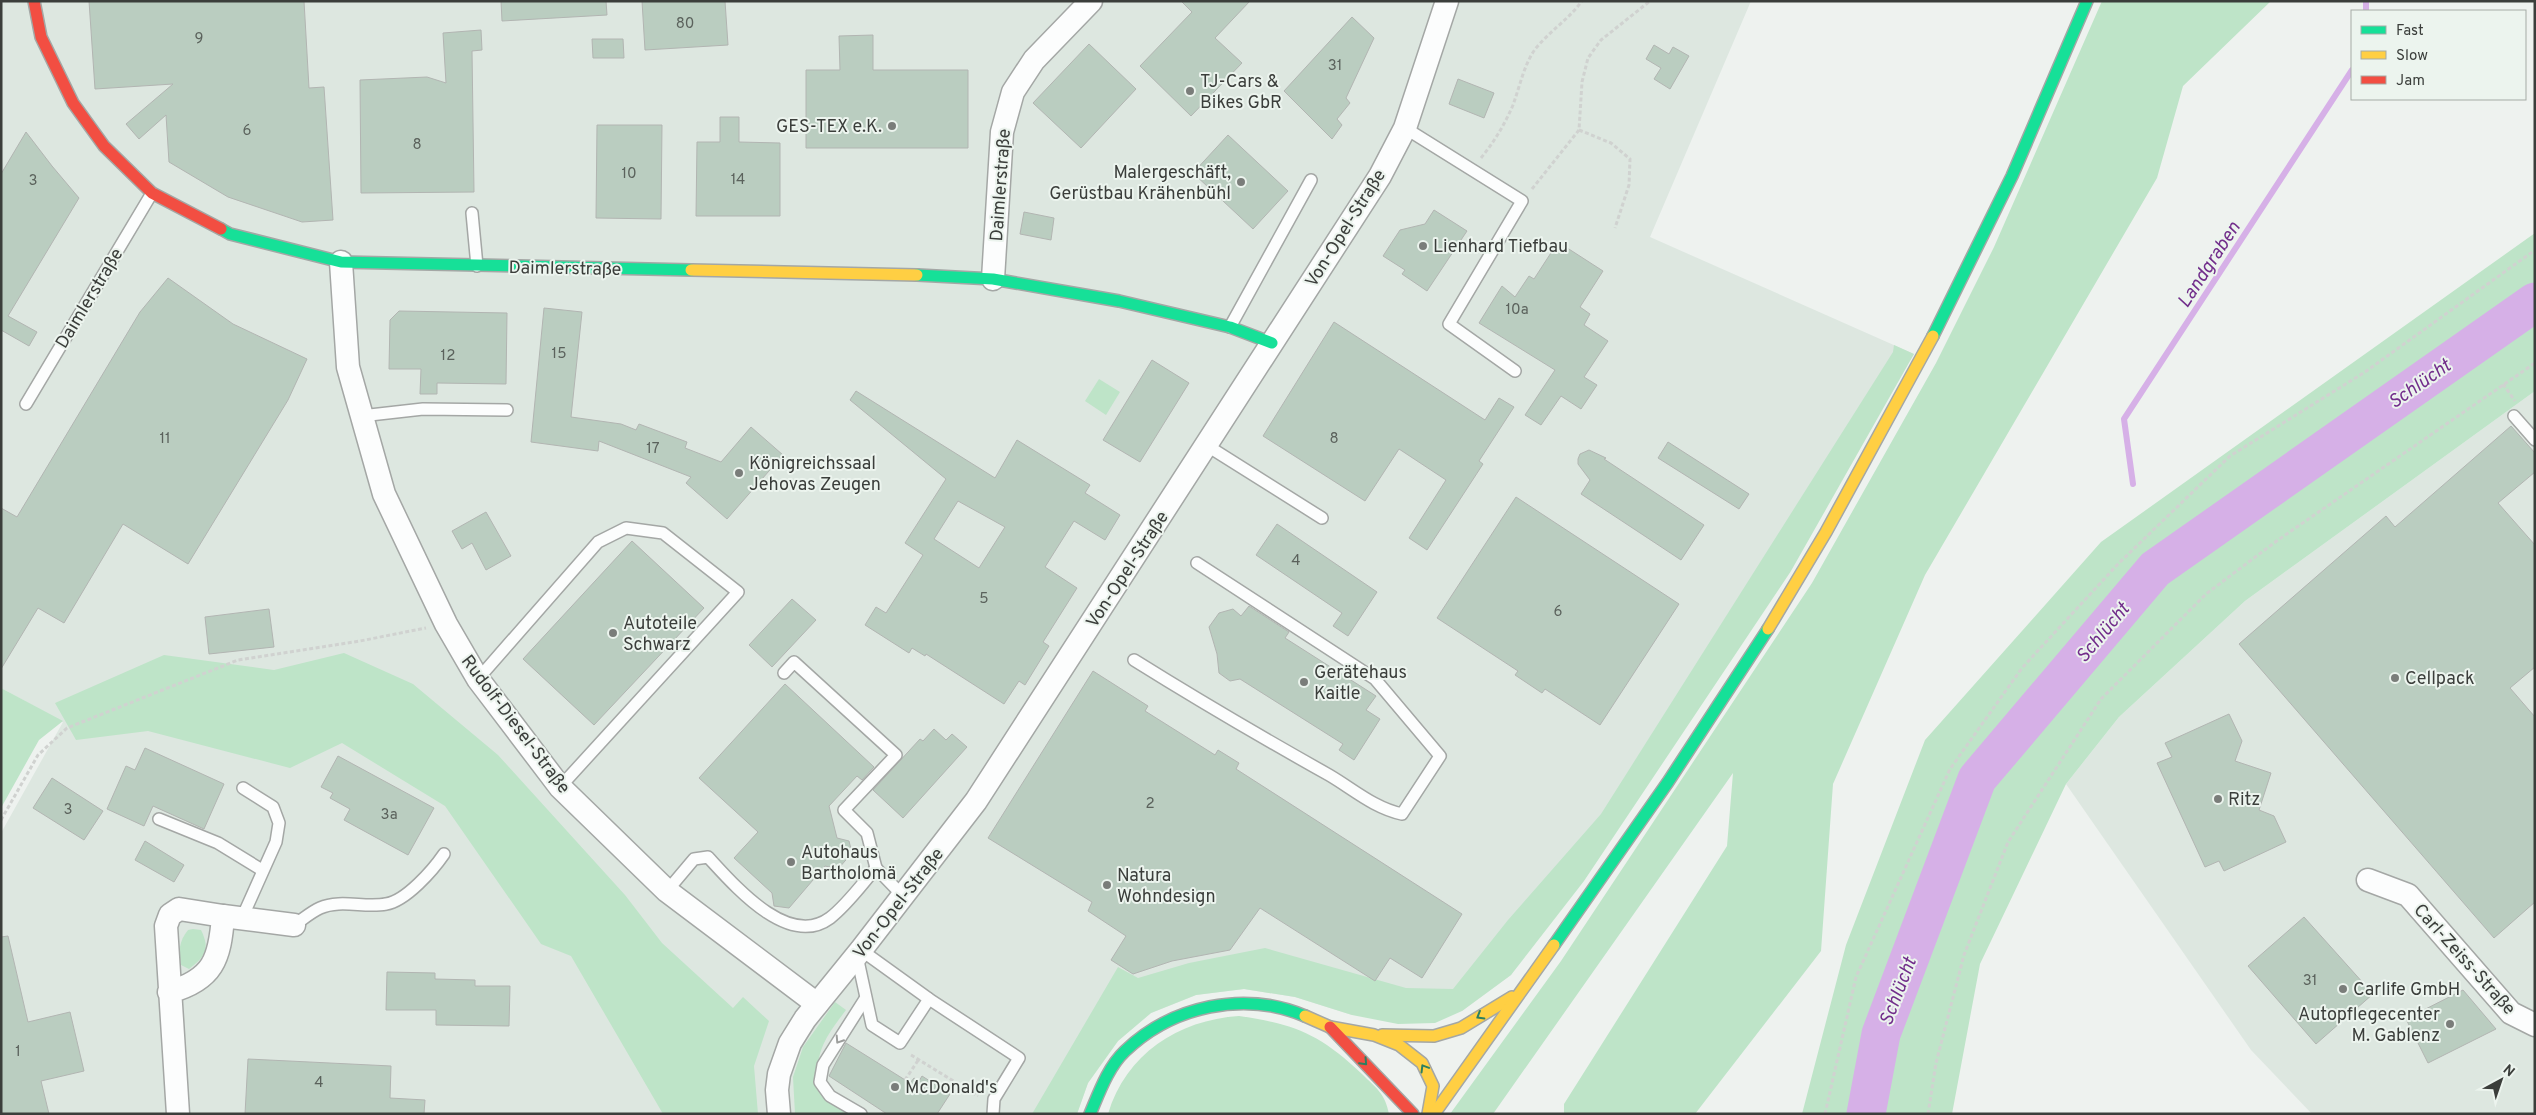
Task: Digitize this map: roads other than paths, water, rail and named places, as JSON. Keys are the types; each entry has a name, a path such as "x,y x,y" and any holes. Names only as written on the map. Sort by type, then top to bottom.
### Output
{"main road":[{"name":"Daimlerstraße","path":"34,1 41,38 73,103 104,146 152,193 230,234 341,262 477,266 613,265 992,279 1119,300 1230,327 1272,343"},
{"path":"1434,1114 1522,991 1722,698 1801,576 1926,351 2024,153 2087,1"},
{"path":"1090,1114 1101,1087 1124,1052 1159,1025 1195,1009 1237,1003 1266,1004 1295,1012 1330,1027 1374,1035 1434,1036 1461,1028 1522,991"},
{"path":"1330,1027 1413,1114"},
{"path":"1374,1035 1399,1045 1422,1063 1433,1086 1428,1114"}],"street":[{"name":"Daimlerstraße","path":"992,279 1002,132 1013,92 1034,60 1091,1"},
{"name":"Von-Opel-Straße","path":"779,1114 777,1090 783,1059 790,1043 817,1004 859,953 976,801 1380,176 1405,128 1447,1"},
{"name":"Rudolf-Diesel-Straße","path":"341,262 348,367 384,494 446,624 478,680 560,787 667,891 817,1004"},
{"name":"Carl-Zeiss-Straße","path":"2368,880 2408,895 2511,1014 2535,1025"},
{"path":"178,1114 166,926 170,915 178,909 294,925"},
{"path":"169,992 188,987 202,978 215,961 233,917"}],"lane":[{"path":"1405,128 1522,201 1449,324 1515,371"},
{"path":"1230,327 1311,180"},
{"name":"Daimlerstraße","path":"26,404 152,193"},
{"path":"472,213 477,266"},
{"path":"361,416 423,409 507,410"},
{"path":"2514,416 2535,440"},
{"path":"1206,445 1322,518"},
{"path":"478,680 598,542 626,528 662,532 738,592 560,787"},
{"path":"1134,660 1219,713 1340,782 1384,810 1402,814 1440,756 1375,678 1197,563"},
{"path":"784,673 794,662 896,756 844,810 867,832 876,868 903,896"},
{"path":"233,917 262,870 276,842 279,823 273,807 243,788"},
{"path":"159,819 218,844 262,870"},
{"path":"294,925 321,908 350,904 388,904 405,894 432,871 444,854"},
{"path":"667,891 694,860 708,857 735,886 773,916 796,927 819,924 831,918 876,868"},
{"path":"859,953 865,999 872,1025 900,1043 929,999"},
{"path":"859,953 1019,1058 993,1106"},
{"path":"861,1114 830,1096 820,1082 823,1065 865,999"}],"waterway":[{"name":"Landgraben","path":"2366,1 2366,10"},
{"name":"Landgraben","path":"2133,484 2124,419 2351,72"},
{"name":"Schlücht","path":"1866,1114 1881,1034 1977,779 2155,569 2535,302"}],"place":[{"name":"TJ-Cars & Bikes GbR","path":"1190,91"},
{"name":"GES-TEX e.K.","path":"892,126"},
{"name":"Malergeschäft, Gerüstbau Krähenbühl","path":"1241,182"},
{"name":"Lienhard Tiefbau","path":"1423,246"},
{"name":"Königreichssaal Jehovas Zeugen","path":"739,473"},
{"name":"Autoteile Schwarz","path":"613,633"},
{"name":"Cellpack","path":"2395,678"},
{"name":"Gerätehaus Kaitle","path":"1304,682"},
{"name":"Ritz","path":"2218,799"},
{"name":"Autohaus Bartholomä","path":"791,862"},
{"name":"Natura Wohndesign","path":"1107,885"},
{"name":"Carlife GmbH","path":"2343,989"},
{"name":"Autopflegecenter M. Gablenz","path":"2450,1024"},
{"name":"McDonald's","path":"895,1087"}]}
